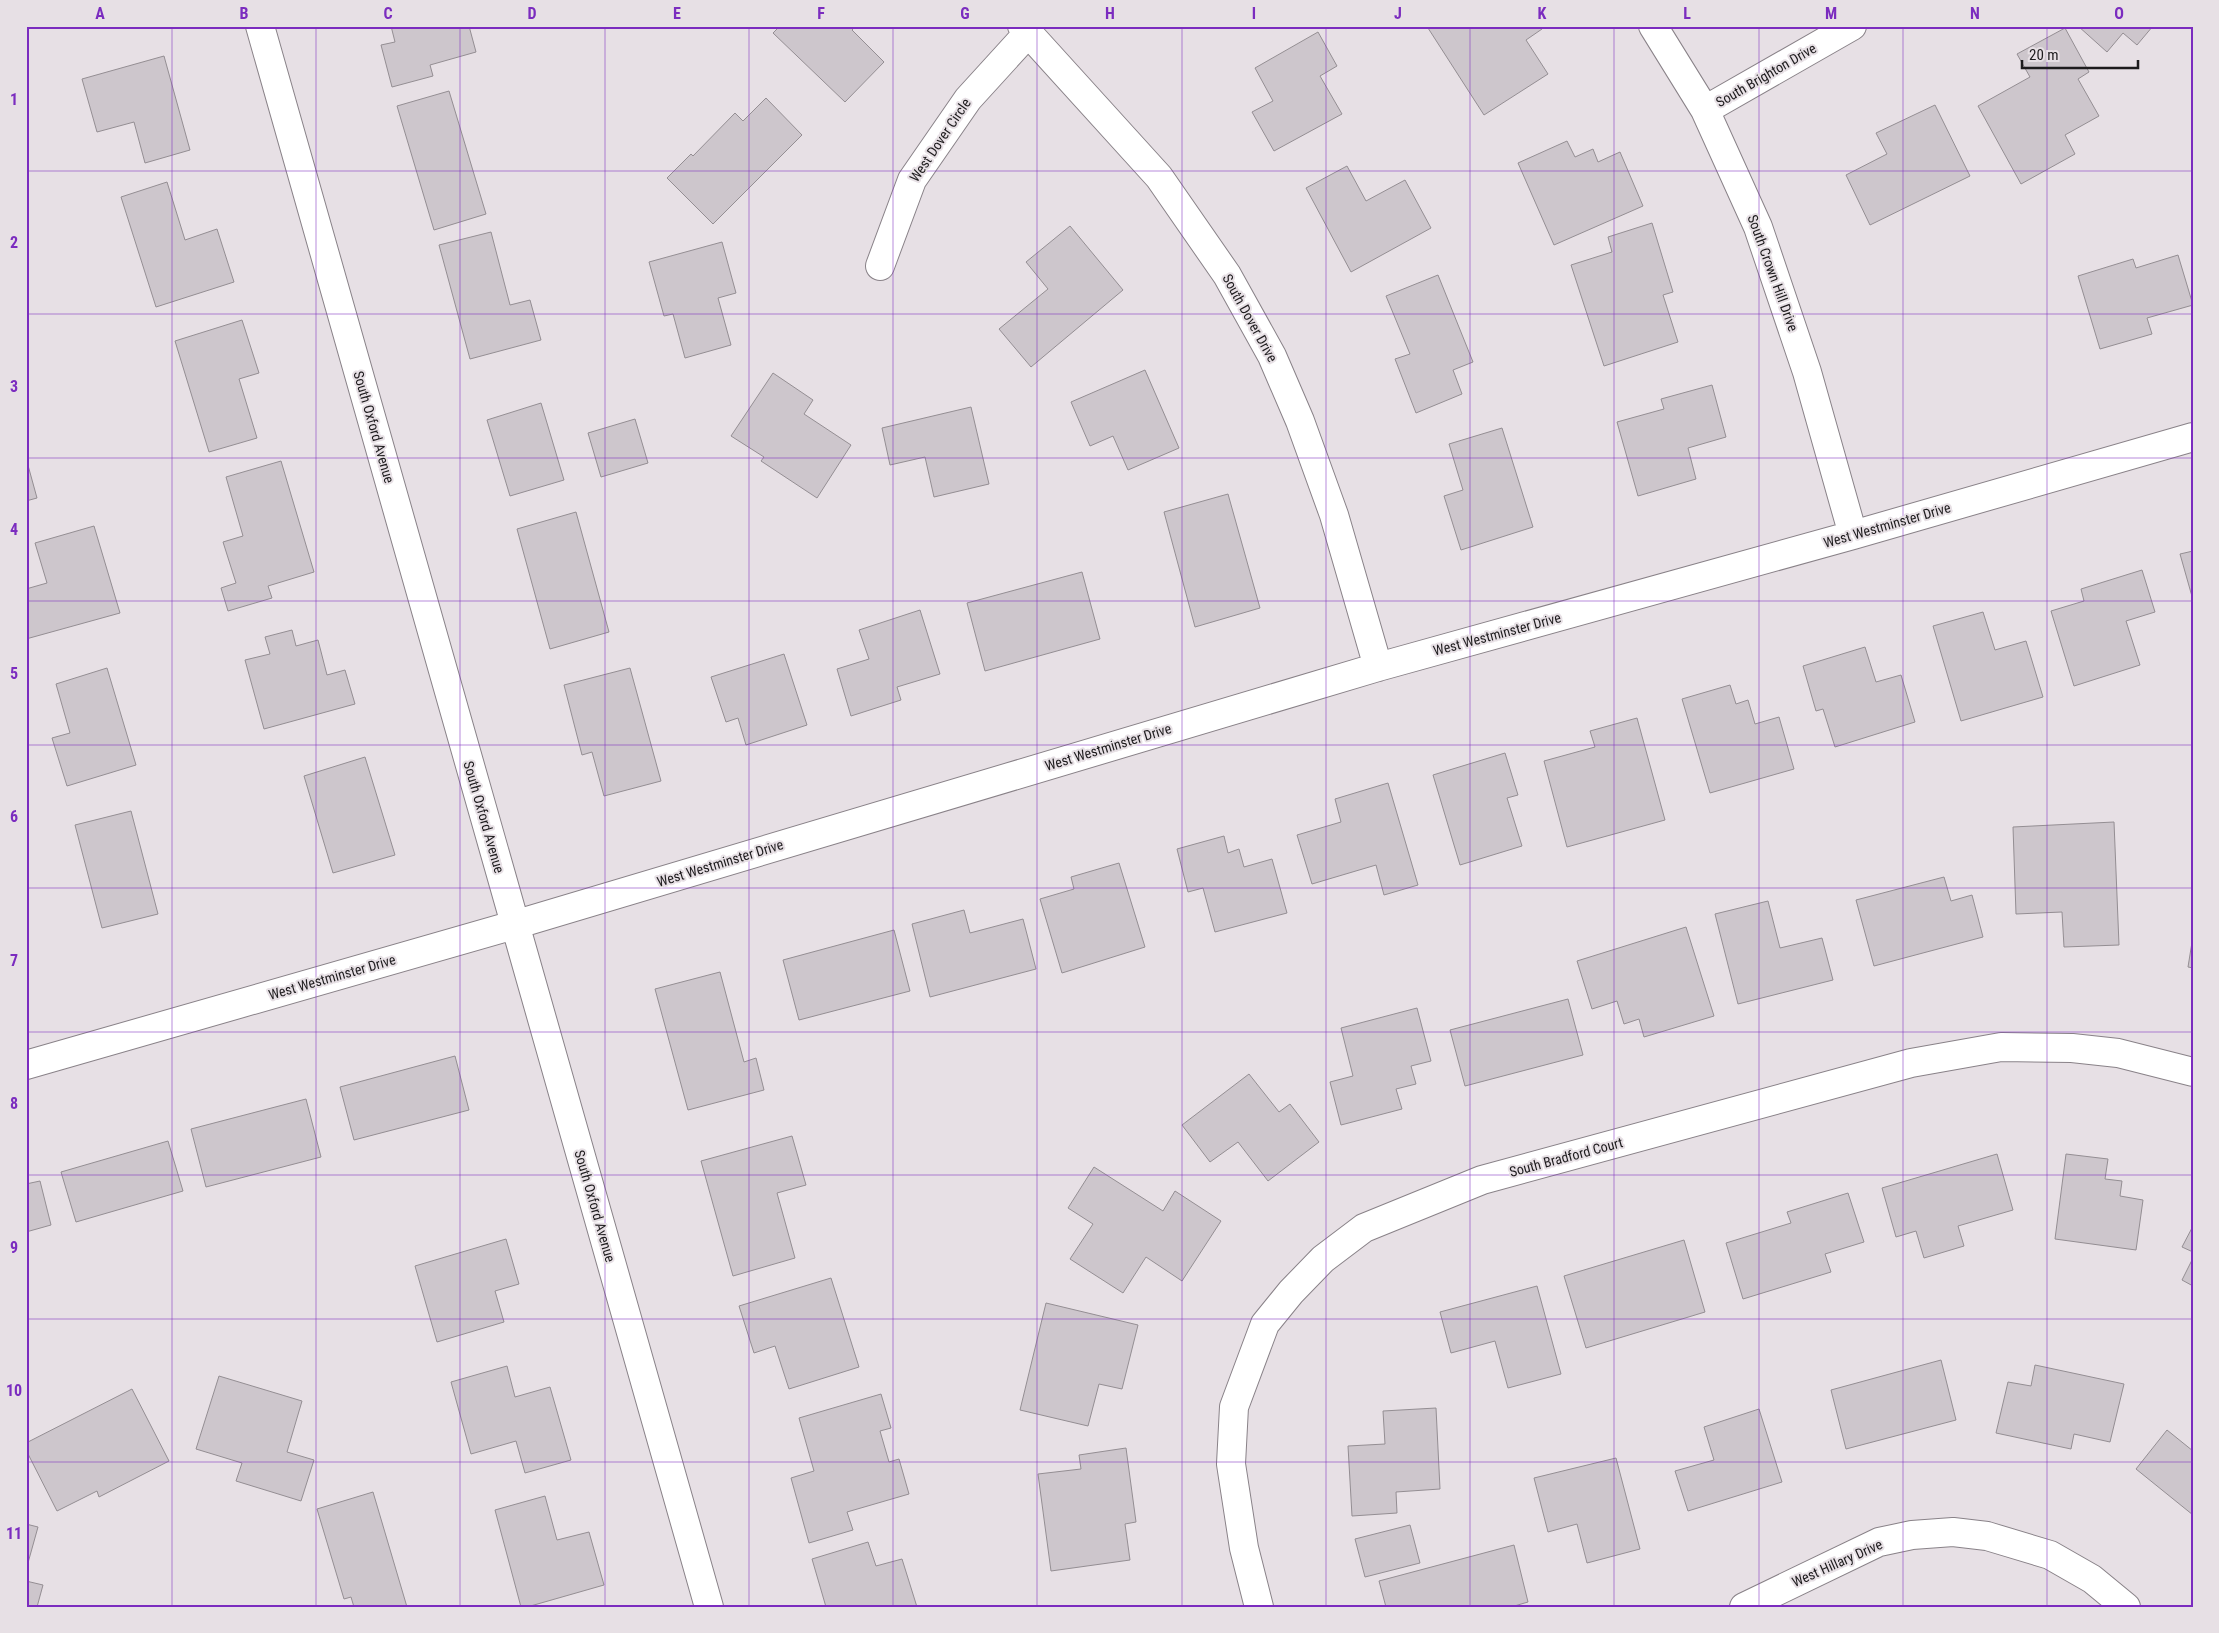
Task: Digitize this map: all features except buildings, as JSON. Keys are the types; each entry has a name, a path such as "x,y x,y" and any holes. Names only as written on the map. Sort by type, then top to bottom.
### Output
{"street":[{"name":"South Oxford Avenue","path":"260,26 709,1607"},
{"name":"South Crown Hill Drive","path":"1653,26 1706,110 1758,226 1807,372 1853,535"},
{"name":"South Brighton Drive","path":"1706,110 1852,26"},
{"name":"West Dover Circle","path":"880,266 912,180 968,99 1025,29"},
{"name":"South Dover Drive","path":"1025,29 1159,177 1232,283 1272,356 1300,421 1334,515 1378,666"},
{"name":"West Westminster Drive","path":"26,1065 514,925 1378,666 1853,535 2193,437"},
{"name":"South Bradford Court","path":"1259,1607 1244,1548 1231,1464 1234,1407 1265,1324 1291,1292 1323,1260 1364,1228 1482,1180 1911,1063 2000,1047 2072,1048 2118,1053 2193,1072"},
{"name":"West Hillary Drive","path":"1744,1607 1879,1542 1912,1535 1953,1532 1987,1536 2050,1555 2092,1580 2126,1607"}]}
